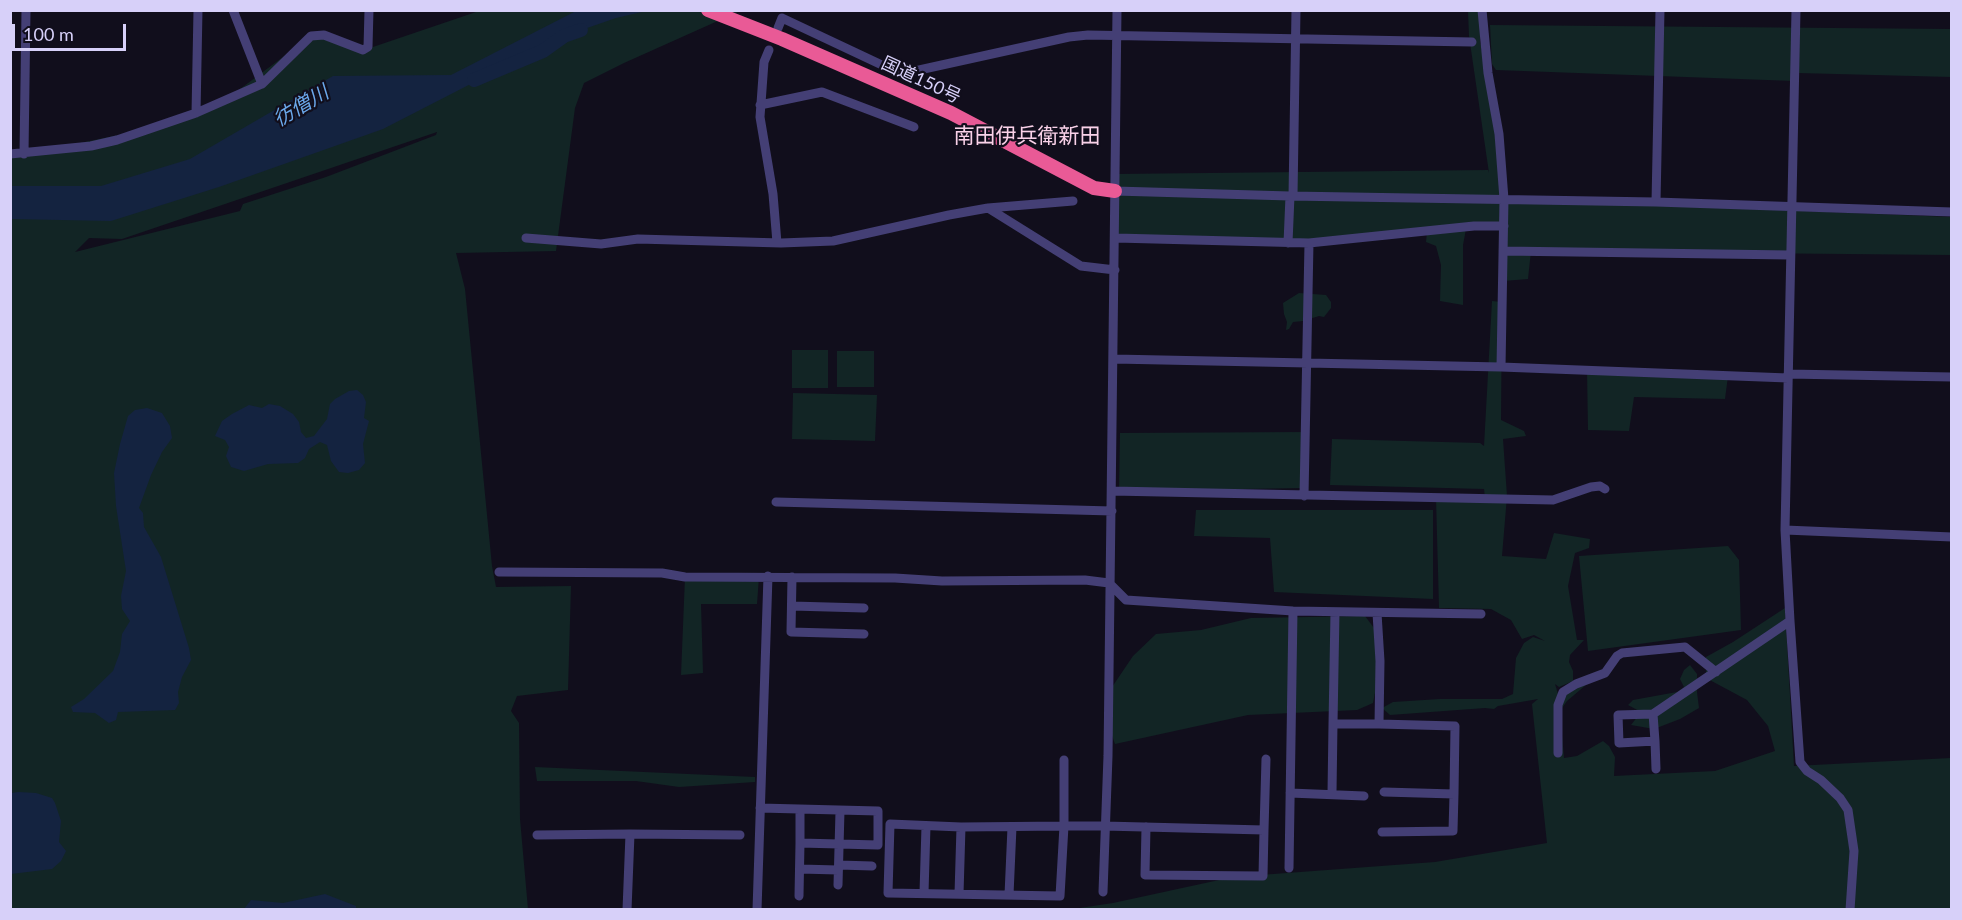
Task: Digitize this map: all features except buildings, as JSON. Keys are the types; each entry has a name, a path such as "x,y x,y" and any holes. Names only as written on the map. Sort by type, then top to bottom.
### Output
{"highway":[{"name":"国道150号","path":"708,10 792,43 941,109 1094,188 1115,191"}],"street":[{"path":"24,154 26,10"},
{"path":"196,113 198,10"},
{"path":"232,10 262,84"},
{"path":"10,154 91,146 196,113 262,84 311,36 324,35 363,50 368,47 369,10"},
{"path":"1103,892 1108,756 1118,10"},
{"path":"1288,243 1292,196 1296,10"},
{"path":"1482,10 1488,73 1499,134 1504,199 1501,367"},
{"path":"1656,202 1660,10"},
{"path":"1796,10 1785,530 1790,621 1800,762 1807,771 1821,780 1840,798 1848,810 1854,851 1851,909"},
{"path":"778,28 782,18 901,74 1069,37 1117,34 1472,42"},
{"path":"769,50 764,62 760,105 761,134 773,194 777,243"},
{"path":"760,105 822,92 914,128"},
{"path":"1115,191 1656,202 1952,212"},
{"path":"526,238 601,244 638,239 777,243 833,241 988,208 1073,201"},
{"path":"988,208 1081,266 1115,270"},
{"path":"1116,238 1309,243 1474,226 1504,226"},
{"path":"1304,496 1309,243"},
{"path":"1503,251 1790,255"},
{"path":"1114,359 1788,376 1952,377"},
{"path":"1112,491 1553,500 1600,486 1605,489"},
{"path":"776,502 1112,511"},
{"path":"1785,530 1952,537"},
{"path":"499,572 662,573 685,577 768,576 942,581 1085,580 1110,583 1126,600 1293,611 1481,614"},
{"path":"757,909 768,576"},
{"path":"792,577 791,632 864,634"},
{"path":"792,606 864,608"},
{"path":"1289,868 1293,611"},
{"path":"1332,793 1335,612"},
{"path":"1377,614 1380,661 1379,724"},
{"path":"1654,741 1619,742 1618,715 1653,714 1790,621"},
{"path":"1558,753 1558,705 1563,692 1576,684 1605,673 1617,656 1622,653 1685,646 1716,672"},
{"path":"1653,714 1656,769"},
{"path":"1333,724 1455,726 1453,831 1382,832"},
{"path":"1146,827 1145,875 1263,876 1266,759"},
{"path":"1064,760 1064,826 1060,896 888,893 890,824 961,827 1012,827 1064,826 1104,826 1264,830"},
{"path":"1384,792 1454,794"},
{"path":"1290,793 1364,796"},
{"path":"760,808 878,811 878,845 800,843"},
{"path":"799,897 800,810"},
{"path":"838,885 840,811"},
{"path":"924,894 926,826"},
{"path":"959,894 961,827"},
{"path":"1009,895 1012,827"},
{"path":"627,909 630,834"},
{"path":"537,835 740,835"},
{"path":"800,869 872,866"}],"green space":[{"path":"479,11 740,11 584,83 575,108 556,251 456,253 465,289 492,566 496,587 571,586 568,690 517,696 511,711 519,723 520,819 528,909 11,909 11,152 31,153 148,129 224,101 311,36 370,48","holes":["437,132 436,135 326,177 243,204 240,211 75,252 89,238 122,239"]},
{"path":"1468,11 1482,11 1480,41 1500,145 1505,199 1951,217 1951,255 1531,251 1528,279 1503,281 1504,226 1466,229 1463,245 1463,305 1440,301 1441,265 1436,246 1426,242 1427,232 1308,240 1116,238 1115,174 1488,170 1489,173 1469,36"},
{"path":"1490,25 1951,29 1951,77 1798,73 1794,81 1496,70 1492,64"},
{"path":"1299,293 1326,295 1331,302 1331,308 1324,317 1293,322 1286,330 1287,322 1283,303"},
{"path":"1492,301 1502,302 1501,420 1524,431 1526,436 1503,439 1507,496 1502,556 1546,559 1554,533 1590,539 1589,548 1575,553 1568,586 1577,640 1584,640 1570,655 1573,681 1559,687 1555,684 1558,694 1593,679 1567,701 1560,711 1564,758 1577,756 1603,741 1615,757 1614,776 1715,771 1775,751 1768,726 1747,700 1706,678 1706,657 1785,608 1794,766 1951,758 1951,909 1066,910 1113,903 1233,877 1435,862 1547,843 1532,704 1538,699 1498,706 1494,709 1390,715 1382,708 1393,702 1502,699 1513,694 1516,658 1524,643 1533,637 1545,641 1534,635 1522,639 1511,620 1491,609 1439,608 1436,498 1485,498 1484,489 1330,485 1332,439 1480,443 1484,446"},
{"path":"792,350 828,350 828,388 792,388"},
{"path":"837,351 874,351 874,387 837,387"},
{"path":"1587,370 1728,376 1725,399 1634,397 1629,431 1588,430"},
{"path":"793,393 877,395 875,441 792,439"},
{"path":"1305,432 1304,488 1119,491 1120,433"},
{"path":"1196,510 1433,510 1433,599 1274,592 1270,538 1194,536"},
{"path":"1728,546 1739,560 1741,630 1588,651 1579,556"},
{"path":"685,577 759,577 757,604 701,604 703,673 681,675"},
{"path":"1365,616 1374,628 1379,672 1373,703 1357,710 1248,715 1115,744 1108,725 1108,693 1133,656 1156,634 1201,630 1251,618"},
{"path":"1690,665 1697,674 1699,708 1680,719 1654,729 1631,725 1641,712 1628,705 1633,700 1677,692 1684,687 1680,679 1684,670"},
{"path":"535,767 755,777 755,782 679,787 636,781 537,781"}],"water":[{"path":"578,10 646,11 616,18 564,36 383,129 219,187 111,221 11,219 11,186 101,186 190,159 333,76 451,75"},
{"path":"357,390 366,402 364,418 369,421 363,444 365,463 359,470 348,473 339,472 331,461 327,445 320,442 309,449 305,458 298,463 268,464 244,471 231,467 226,456 229,447 225,440 215,436 222,421 232,414 249,405 262,408 269,404 280,406 293,414 306,438 314,436 327,419 330,404 349,391"},
{"path":"147,408 162,413 170,426 172,438 151,475 139,508 143,513 144,527 161,557 191,660 182,677 178,692 179,703 175,710 118,712 116,720 109,723 95,713 73,712 71,707 84,699 113,671 120,652 122,634 130,621 122,609 121,596 126,571 116,506 114,473 128,416 135,410"},
{"path":"11,793 36,793 52,798 55,803 61,821 59,842 66,851 61,861 52,869 11,874"},
{"path":"325,894 356,906 356,909 244,909 251,900 283,903"}],"waterway":[{"name":"彷僧川","path":"474,80 543,51 564,36 581,30"}],"district":[{"name":"南田伊兵衛新田","path":"1027,136"}]}
